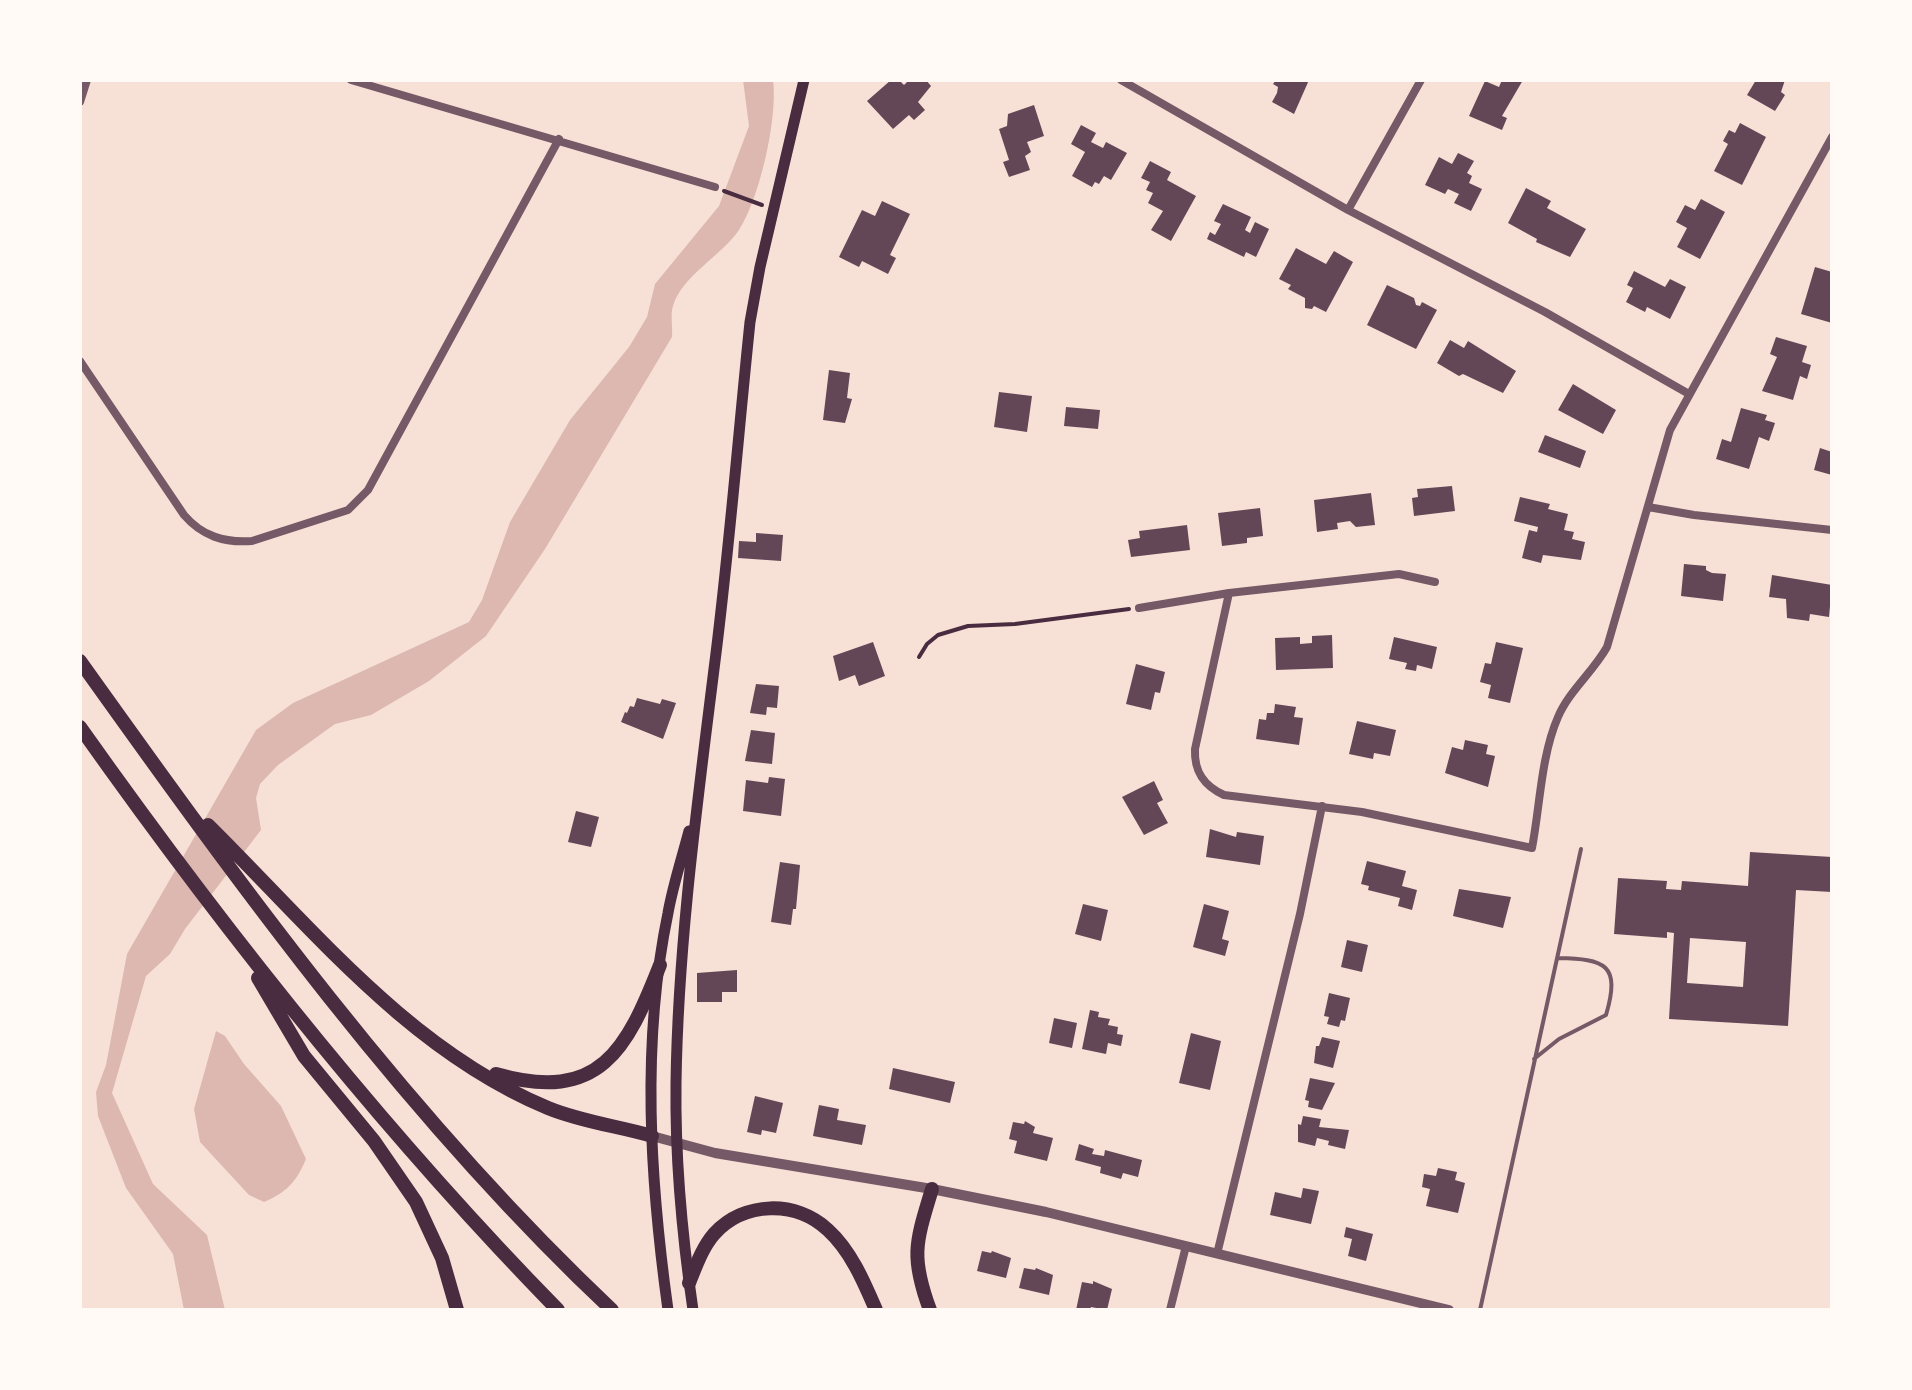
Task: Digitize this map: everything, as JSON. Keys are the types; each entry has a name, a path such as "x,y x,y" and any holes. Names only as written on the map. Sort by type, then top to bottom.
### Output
{"highway":[{"path":"80,661 259,906 378,1056 451,1141 595,1294 616,1310"},
{"path":"80,727 235,938 400,1140 558,1310"},
{"path":"175,793 425,1038 467,1066 548,1108 652,1136"},
{"path":"235,938 304,1056 374,1140 416,1202 442,1258 458,1310"},
{"path":"467,1066 530,1080 568,1080 598,1070 616,1053 633,1026 660,965"},
{"path":"930,1310 915,1258 932,1189"},
{"path":"689,1282 706,1246 722,1226 756,1210 782,1208 817,1221 836,1238 876,1310"}],"main road":[{"path":"692,1310 677,1142 678,1012 750,322 804,80"},
{"path":"668,1310 652,1136 652,1054 668,912 698,798"}],"street":[{"path":"80,102 87,80"},
{"path":"352,80 715,187"},
{"path":"1121,80 1348,210 1545,312 1689,394"},
{"path":"1348,210 1421,80"},
{"path":"1230,594 1195,748 1196,769 1212,789 1224,795 1322,806 1532,848 1552,734 1567,699 1607,647 1670,430 1832,137"},
{"path":"80,362 184,515 206,534 236,542 252,541 348,510 368,490 559,139"},
{"path":"1648,507 1832,530"},
{"path":"1139,608 1399,574 1435,582"},
{"path":"1217,1254 1300,914 1322,806"},
{"path":"652,1136 714,1153 932,1189 1449,1310"},
{"path":"1170,1310 1186,1246"}],"lane":[{"path":"1480,1310 1581,849"},
{"path":"1534,1059 1559,1039 1606,1014 1611,997 1612,977 1604,964 1588,957 1557,958"}],"path":[{"path":"715,187 774,210"},
{"path":"919,657 926,644 938,636 968,626 1139,608"}],"shaded area":[{"path":"743,80 773,80 774,96 766,157 747,216 732,239 677,295 672,310 672,337 545,549 486,636 429,681 371,715 335,724 278,765 260,784 256,798 261,830 170,954 146,976 112,1093 153,1184 207,1235 225,1310 184,1310 173,1254 126,1188 98,1116 96,1092 106,1065 127,954 256,730 293,703 469,622 482,600 510,522 570,420 629,347 647,317 655,284 719,206 749,126"},
{"path":"216,1031 225,1036 281,1106 306,1159 290,1185 264,1202 249,1195 200,1142 194,1109"}],"building":[{"path":"891,80 904,85 909,80 926,80 931,86 918,102 925,110 914,120 909,115 893,129 867,101"},
{"path":"1276,80 1309,80 1294,114 1272,102 1277,93 1278,87 1273,84"},
{"path":"1502,80 1523,80 1502,116 1507,118 1502,130 1469,116 1485,81 1499,87"},
{"path":"1756,80 1785,80 1781,92 1785,95 1775,111 1747,95"},
{"path":"1034,105 1044,136 1027,142 1031,152 1025,156 1030,170 1009,177 1003,162 1009,160 999,129 1007,126 1008,114"},
{"path":"1740,123 1766,137 1742,185 1714,171 1728,144 1723,141 1729,130 1735,133"},
{"path":"1081,125 1096,133 1091,142 1103,148 1106,142 1127,153 1111,180 1104,176 1092,187 1072,176 1085,152 1071,144"},
{"path":"1458,153 1474,161 1467,173 1472,176 1469,183 1482,189 1471,211 1454,203 1459,194 1448,189 1445,194 1425,185 1439,157 1452,164"},
{"path":"1150,161 1171,172 1167,180 1196,196 1171,241 1151,230 1163,211 1148,203 1153,193 1146,190 1150,182 1141,178"},
{"path":"1526,188 1551,201 1547,208 1586,229 1570,257 1536,242 1537,239 1508,223"},
{"path":"1701,199 1725,212 1700,259 1677,247 1687,228 1676,222 1685,205 1695,210"},
{"path":"882,201 910,214 890,255 896,258 888,274 862,261 859,267 839,257 862,210 875,216"},
{"path":"1223,204 1251,217 1245,230 1250,233 1255,222 1269,229 1256,257 1246,252 1244,257 1207,239 1210,232 1215,235 1221,224 1214,221"},
{"path":"1296,248 1326,264 1334,251 1353,262 1326,312 1314,306 1305,308 1305,298 1279,279"},
{"path":"1815,267 1832,272 1832,323 1801,314"},
{"path":"1634,271 1665,287 1670,279 1686,287 1670,319 1626,302 1633,288 1627,285"},
{"path":"1387,285 1414,298 1416,305 1422,302 1437,310 1416,349 1367,325"},
{"path":"1776,337 1807,346 1802,362 1811,365 1807,379 1800,376 1793,400 1762,391 1777,357 1770,354"},
{"path":"1450,340 1464,348 1468,341 1516,371 1503,393 1437,363"},
{"path":"829,370 850,373 847,398 852,399 845,423 823,420"},
{"path":"1573,384 1616,410 1603,434 1558,410"},
{"path":"999,392 1032,396 1027,432 994,427"},
{"path":"1066,407 1100,410 1098,429 1064,426"},
{"path":"1741,408 1767,415 1765,420 1775,423 1769,441 1759,437 1749,469 1716,459 1722,439 1731,442"},
{"path":"1545,435 1586,451 1580,468 1538,452"},
{"path":"1820,448 1832,452 1832,475 1814,470"},
{"path":"1452,486 1455,511 1414,516 1412,498 1418,497 1417,489"},
{"path":"1371,493 1375,525 1356,527 1350,521 1337,523 1338,529 1317,532 1314,500"},
{"path":"1520,497 1550,504 1548,509 1568,514 1564,530 1574,532 1572,539 1585,542 1581,560 1543,555 1541,563 1522,558 1529,530 1537,532 1538,527 1514,521"},
{"path":"1260,508 1263,536 1247,538 1247,543 1222,546 1218,513"},
{"path":"1187,525 1190,550 1131,557 1128,540 1140,538 1139,531"},
{"path":"756,533 783,535 781,561 738,558 739,541 756,542"},
{"path":"1684,564 1706,566 1712,573 1726,574 1723,601 1681,596"},
{"path":"1772,575 1832,585 1829,617 1810,614 1809,621 1787,618 1786,599 1769,597"},
{"path":"1332,635 1333,668 1276,670 1275,638 1300,637 1300,644 1312,643 1312,636"},
{"path":"1394,637 1437,647 1432,669 1417,665 1416,671 1405,669 1407,663 1389,659"},
{"path":"873,642 885,676 859,686 855,675 839,681 833,656"},
{"path":"1496,642 1523,648 1510,703 1488,698 1491,685 1480,682 1485,663 1491,664"},
{"path":"1136,664 1165,672 1151,710 1126,704"},
{"path":"756,684 779,686 777,708 767,707 766,715 750,713"},
{"path":"637,698 660,704 662,699 676,703 663,739 621,722"},
{"path":"1275,704 1296,707 1294,717 1303,718 1299,745 1256,739 1259,719 1266,720 1267,713 1274,713"},
{"path":"1357,721 1396,730 1390,756 1374,753 1373,759 1349,754"},
{"path":"751,730 775,733 772,764 745,761"},
{"path":"1465,740 1488,745 1486,754 1495,756 1488,787 1445,773 1452,747 1463,750"},
{"path":"769,777 785,779 781,816 743,811 746,780 768,783"},
{"path":"1154,781 1163,800 1157,803 1168,823 1144,835 1122,797"},
{"path":"576,811 599,817 591,847 568,842"},
{"path":"1210,829 1236,837 1237,832 1264,836 1260,865 1206,857"},
{"path":"1750,852 1832,857 1832,892 1796,890 1788,1026 1669,1019 1674,933 1667,932 1667,938 1614,934 1618,878 1667,881 1666,889 1681,890 1682,881 1748,886","holes":["1690,938 1746,942 1743,987 1687,983"]},
{"path":"1367,861 1406,871 1402,886 1417,890 1412,910 1398,906 1400,898 1368,890 1369,886 1361,884"},
{"path":"780,862 800,865 791,925 771,922"},
{"path":"1459,889 1511,897 1503,928 1453,916"},
{"path":"1083,904 1108,910 1101,941 1075,934"},
{"path":"1204,904 1229,911 1222,939 1229,941 1225,956 1193,947"},
{"path":"1347,940 1368,945 1362,972 1341,967"},
{"path":"737,970 737,992 722,992 722,1002 697,1002 697,973"},
{"path":"1329,993 1350,998 1345,1021 1341,1020 1339,1027 1327,1024 1329,1017 1324,1016"},
{"path":"1090,1010 1099,1012 1098,1017 1110,1019 1108,1025 1118,1027 1117,1034 1123,1035 1121,1046 1108,1043 1106,1054 1082,1049"},
{"path":"1054,1018 1077,1023 1072,1048 1049,1043"},
{"path":"1191,1033 1221,1041 1210,1090 1179,1083"},
{"path":"1322,1037 1340,1041 1333,1068 1314,1063 1316,1046"},
{"path":"893,1068 955,1082 950,1103 889,1089"},
{"path":"1310,1078 1335,1083 1322,1110 1308,1107 1309,1101 1305,1100"},
{"path":"755,1096 783,1103 776,1133 747,1132"},
{"path":"819,1105 839,1109 837,1120 866,1125 862,1145 813,1136"},
{"path":"1303,1116 1321,1119 1319,1127 1349,1130 1345,1149 1317,1138 1315,1146 1298,1142 1298,1124 1301,1125"},
{"path":"1025,1121 1035,1127 1033,1133 1053,1138 1047,1161 1014,1153 1017,1141 1009,1139 1013,1122"},
{"path":"1079,1144 1094,1149 1092,1154 1104,1156 1105,1150 1142,1160 1138,1177 1123,1173 1121,1179 1100,1173 1101,1167 1075,1160"},
{"path":"1438,1168 1457,1172 1455,1180 1465,1183 1458,1213 1426,1206 1430,1189 1422,1187 1424,1174 1436,1176"},
{"path":"1303,1188 1319,1191 1311,1224 1270,1215 1275,1192 1301,1198"},
{"path":"1346,1227 1373,1234 1366,1261 1348,1256 1352,1239 1344,1237"},
{"path":"982,1251 1011,1258 1006,1278 977,1271"},
{"path":"1024,1268 1053,1275 1049,1295 1019,1288"},
{"path":"1093,1281 1112,1289 1107,1310 1076,1310 1082,1282"}]}
